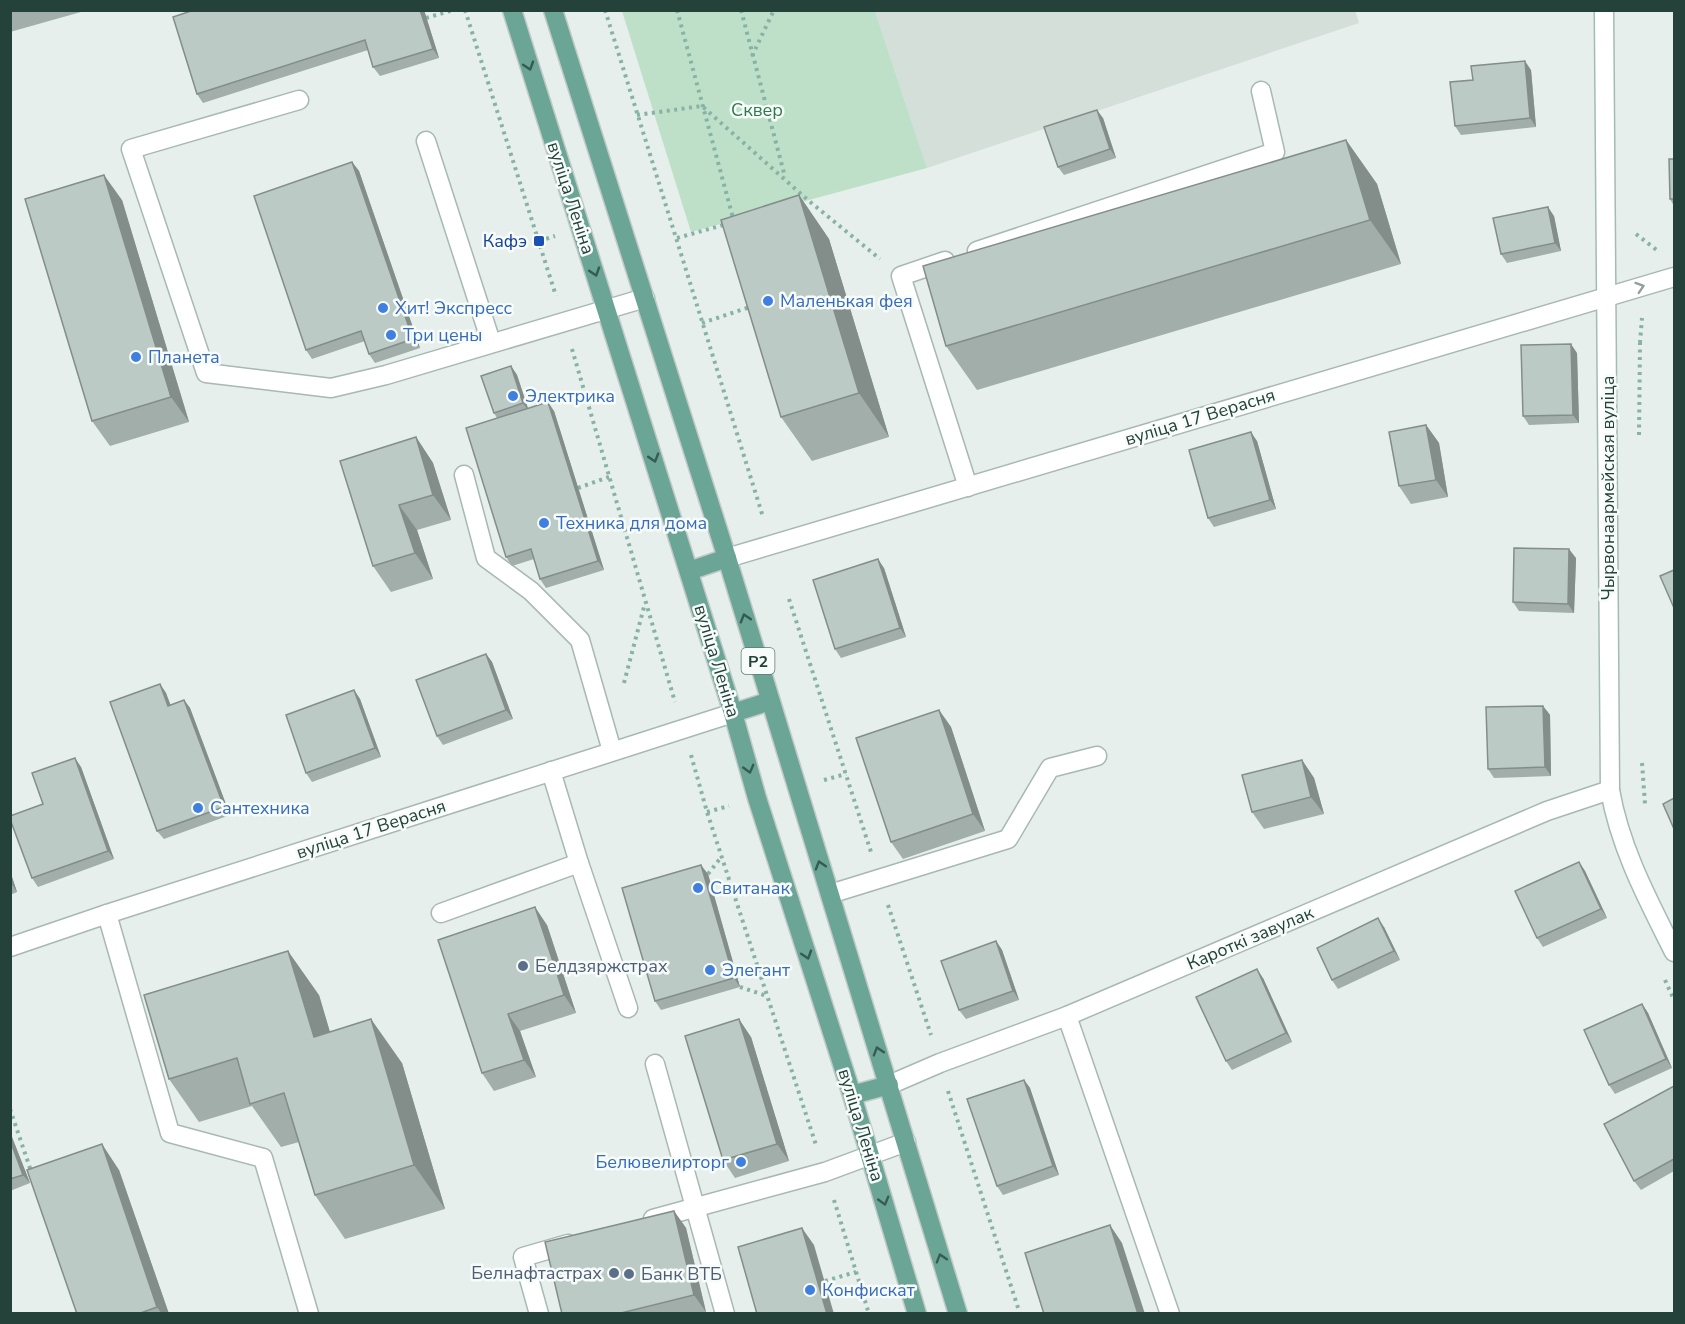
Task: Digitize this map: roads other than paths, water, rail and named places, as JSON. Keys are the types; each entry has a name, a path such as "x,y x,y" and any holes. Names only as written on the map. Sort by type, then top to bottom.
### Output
{"main road":[{"name":"вуліца Леніна","path":"512,10 733,713 757,798 871,1155 917,1314"},
{"name":"Р2","path":"553,10 726,558 958,1314"},
{"path":"689,572 726,558"},
{"path":"733,713 770,701"},
{"path":"852,1095 889,1085"}],"street":[{"name":"Чырвонаармейская вуліца","path":"1604,10 1610,790 1615,821 1626,853 1674,952"},
{"path":"968,487 901,276 1275,152 1261,91"},
{"path":"299,100 131,149 206,373 332,388 386,375 645,298"},
{"path":"426,141 491,342"},
{"name":"вуліца 17 Верасня","path":"726,558 1674,277"},
{"path":"464,475 486,558 531,591 580,640 612,751"},
{"name":"вуліца 17 Верасня","path":"10,947 733,713"},
{"path":"830,894 1008,839 1050,768 1097,756"},
{"path":"551,771 628,1008"},
{"name":"Кароткі завулак","path":"889,1085 940,1063 1067,1016 1546,811 1610,790"},
{"path":"441,913 579,863"},
{"path":"107,914 170,1133 263,1158 309,1314"},
{"path":"1067,1016 1170,1314"},
{"path":"655,1064 725,1314"},
{"path":"633,1225 825,1172 906,1142"},
{"path":"539,1314 523,1257 589,1238"}],"place":[{"name":"Кафэ","path":"539,241"},
{"name":"Маленькая фея","path":"768,301"},
{"name":"Хит! Экспресс","path":"383,308"},
{"name":"Три цены","path":"391,335"},
{"name":"Планета","path":"136,357"},
{"name":"Электрика","path":"513,396"},
{"name":"Техника для дома","path":"544,523"},
{"name":"Сантехника","path":"198,808"},
{"name":"Свитанак","path":"698,888"},
{"name":"Белдзяржстрах","path":"523,966"},
{"name":"Элегант","path":"710,970"},
{"name":"Белювелирторг","path":"741,1162"},
{"name":"Белнафтастрах","path":"614,1273"},
{"name":"Банк ВТБ","path":"629,1274"},
{"name":"Конфискат","path":"810,1290"}],"park label":[{"name":"Сквер","path":"757,110"}]}
